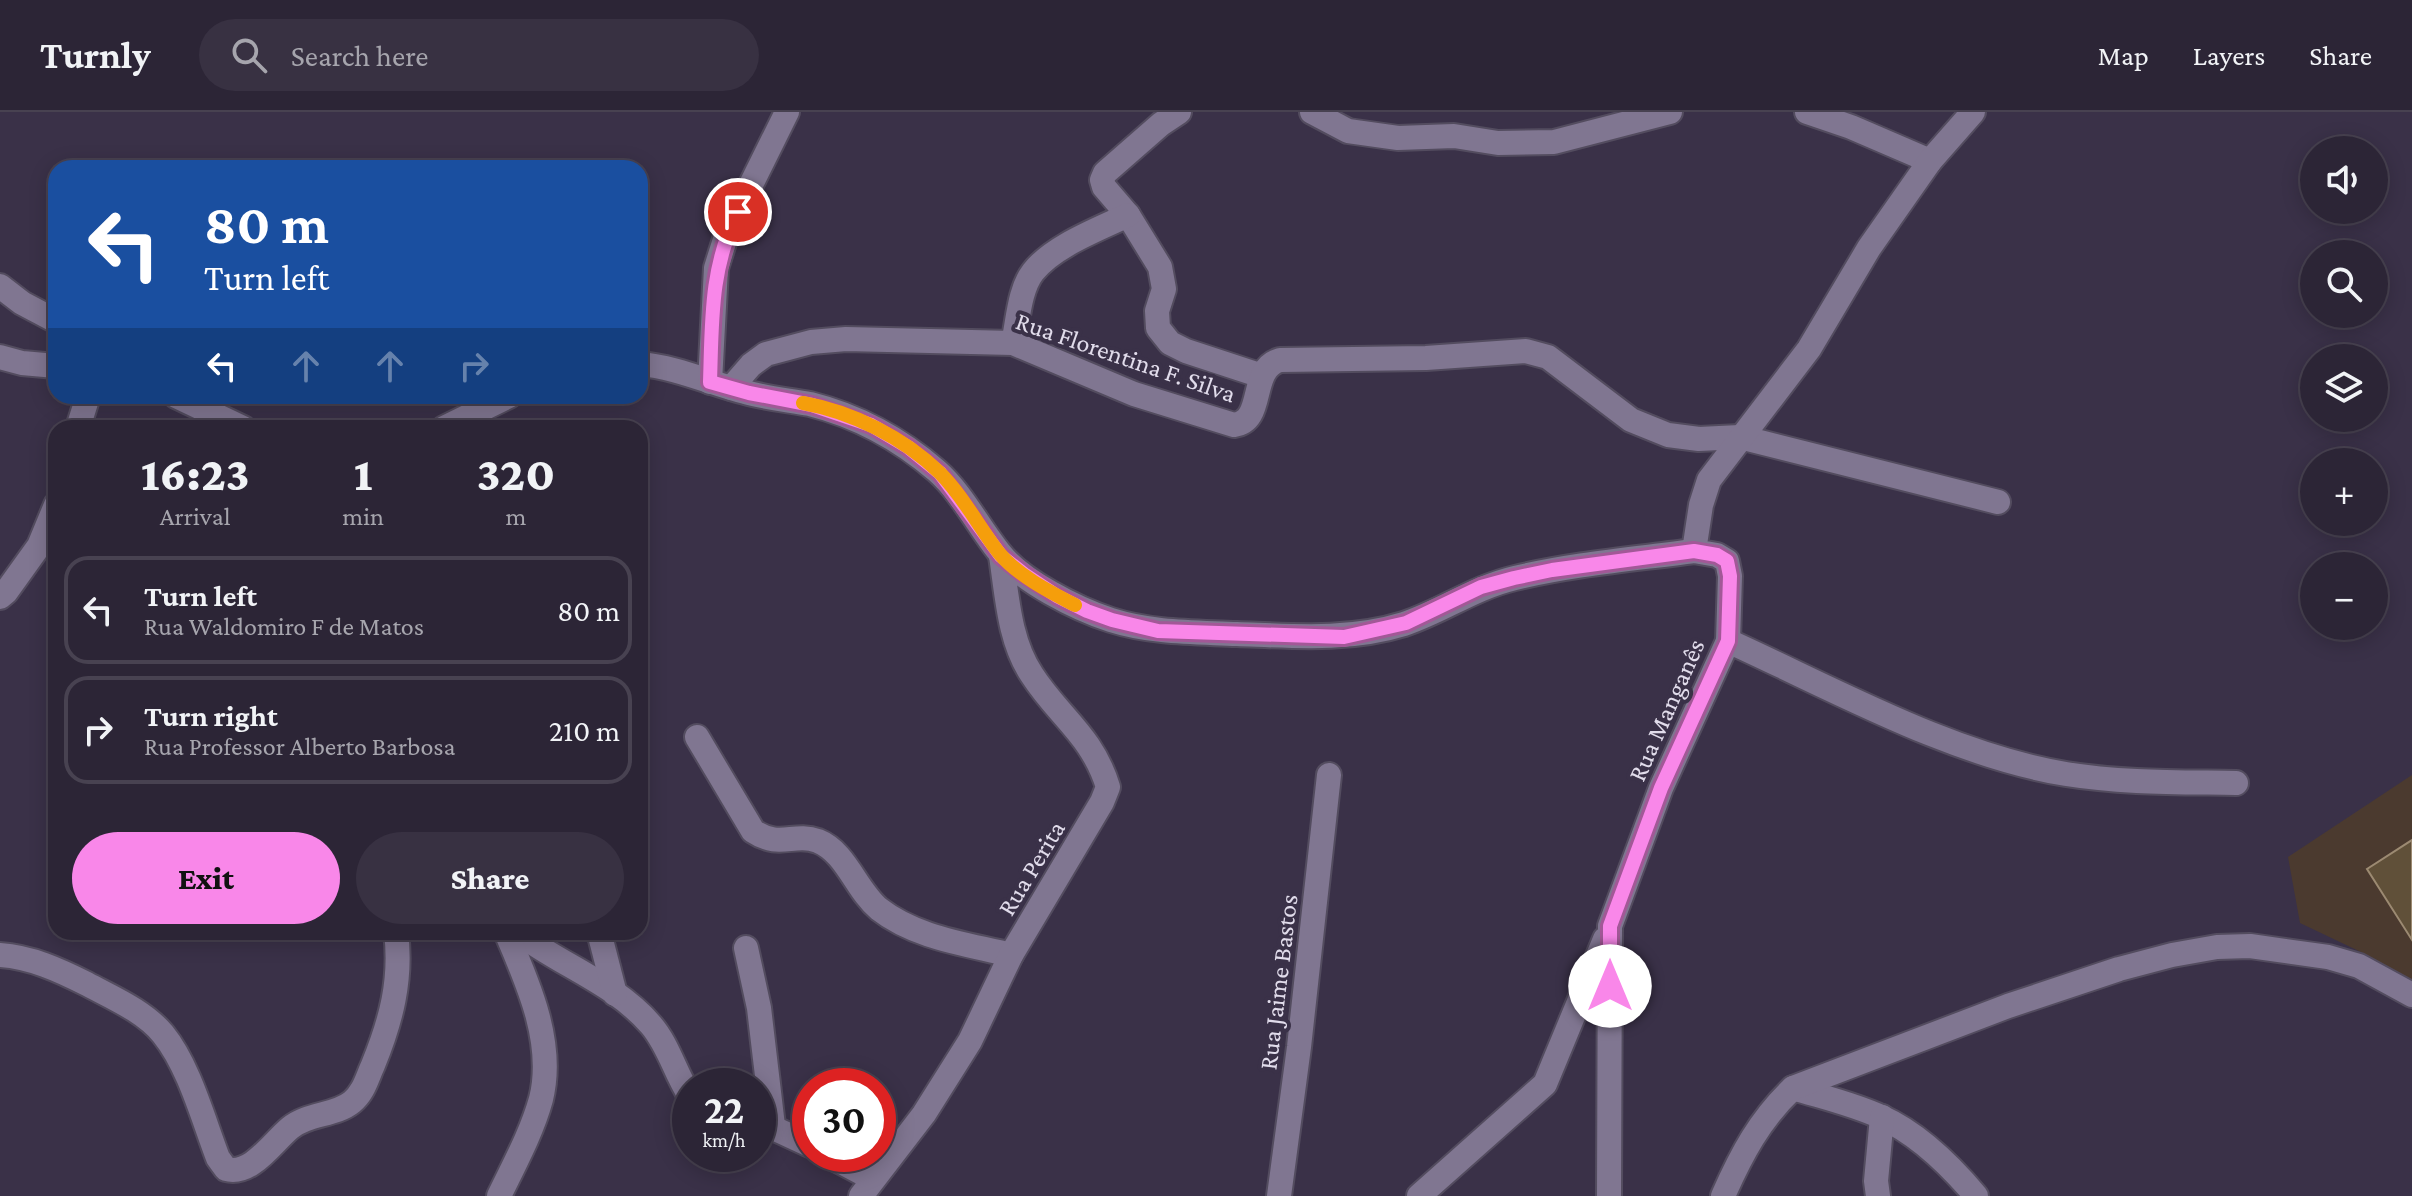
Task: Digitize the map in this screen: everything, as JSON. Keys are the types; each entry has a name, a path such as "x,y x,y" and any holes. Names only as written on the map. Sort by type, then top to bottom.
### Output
{"street":[{"path":"720,385 716,268 727,233 787,112"},
{"path":"1179,112 1111,168 1102,180 1104,187 1128,215 1160,267 1164,289 1157,311 1158,328 1170,343 1262,376"},
{"path":"1312,112 1348,131 1398,138 1454,136 1498,143 1554,142 1670,112"},
{"path":"1807,112 1930,161"},
{"path":"648,365 720,385 812,405 871,425 908,447 940,473 1001,556 1057,596 1112,620 1158,631 1328,637 1380,630 1406,623 1481,587 1514,578 1694,551 1701,505 1709,480 1809,349 1869,248 1930,161 1973,112"},
{"path":"1013,343 1032,273 1072,243 1128,215"},
{"path":"0,286 22,303 48,317"},
{"name":"Rua Florentina F. Silva","path":"720,385 766,354 811,342 846,339 1013,343 1134,394 1234,425 1244,424 1250,418 1267,366 1280,360 1399,359 1526,351 1548,357 1631,420 1668,435 1699,439 1740,437 1998,502"},
{"path":"0,357 48,365"},
{"path":"193,404 226,420"},
{"path":"460,420 493,404"},
{"path":"0,597 39,546 48,524"},
{"name":"Rua Manganês","path":"1609,1196 1610,926 1661,788 1728,641 1730,576 1727,561 1717,555 1694,551"},
{"name":"Rua Perita","path":"867,1188 924,1114 970,1041 1011,955 1108,787 1091,748 1029,671 1010,618 1001,556"},
{"path":"1728,641 1952,743 2019,764 2115,780 2236,783"},
{"path":"697,737 753,831 776,841 803,838 817,841 831,849 877,907 900,923 927,934 1011,955"},
{"name":"Rua Jaime Bastos","path":"1279,1196 1329,775"},
{"path":"1419,1196 1545,1084 1610,926"},
{"path":"0,955 44,964 67,974 120,1000 162,1032 176,1053 218,1158 226,1169 235,1172 248,1166 299,1121 346,1106 362,1092 386,1035 392,1010 397,980 396,940"},
{"path":"499,1196 541,1098 545,1047 523,971 509,940"},
{"path":"528,940 639,1012 660,1036 676,1068"},
{"path":"601,940 615,994"},
{"path":"1723,1196 1743,1151 1771,1108 1793,1088 2008,1006 2172,955 2217,947 2250,946 2328,957 2359,966 2412,995"},
{"path":"746,948 759,1008 762,1068"},
{"path":"1793,1088 1882,1117 1916,1138 1955,1171 1976,1196"},
{"path":"1878,1196 1876,1181 1882,1117"},
{"path":"848,1172 867,1188"}],"shaded area":[{"path":"2412,775 2412,990 2363,953 2300,923 2288,857"}],"building":[{"path":"2412,840 2412,940 2367,869"}],"slow traffic":[{"path":"803,403 871,425 908,447 940,473 1001,556 1057,596 1075,605"}],"route":[{"path":"738,212 727,233 716,268 710,382 812,405 871,425 908,447 940,473 1001,556 1057,596 1112,620 1158,631 1344,637 1406,623 1481,587 1552,570 1694,551 1717,555 1727,561 1730,576 1728,641 1661,788 1610,926 1610,986"}]}
